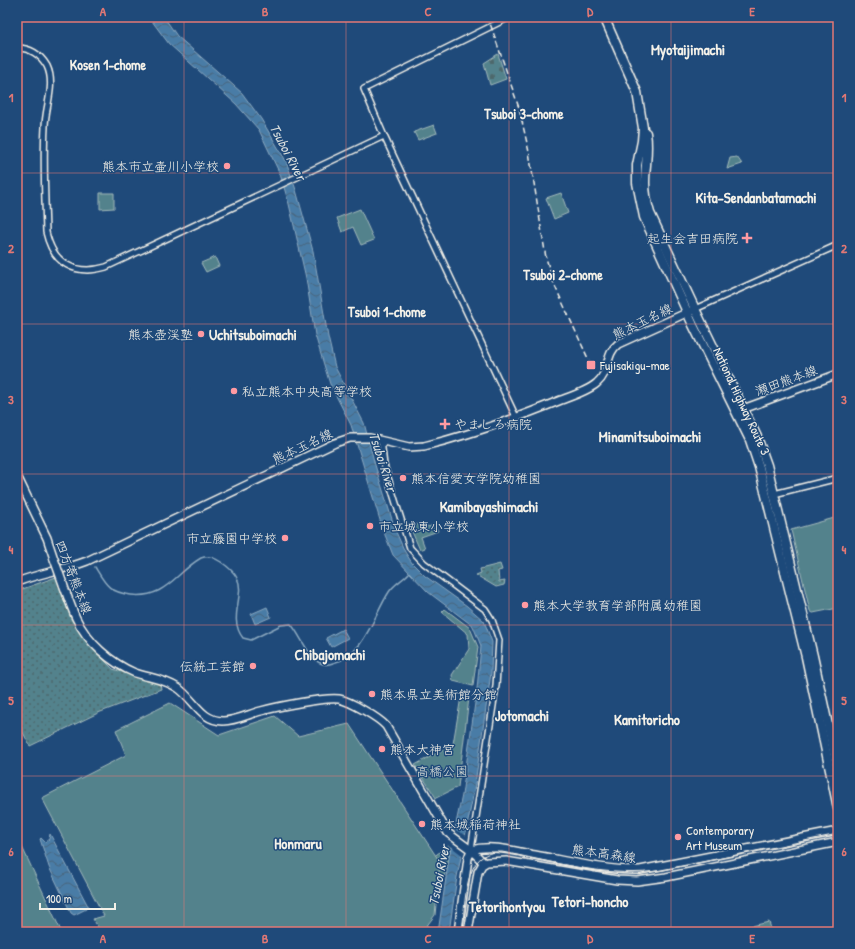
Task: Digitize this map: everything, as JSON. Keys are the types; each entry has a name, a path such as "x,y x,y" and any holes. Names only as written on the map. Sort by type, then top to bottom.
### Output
{"highway":[{"name":"National Highway Route 3","path":"604,17 636,92 640,105 642,141 637,166 637,183 644,217 757,437 774,494 813,656 838,771"},
{"name":"National Highway Route 3","path":"609,17 641,93 648,148 645,183 646,198 650,213 691,311 750,440 759,467 806,657 838,808"}],"main road":[{"name":"熊本玉名線","path":"17,582 39,574 76,566 335,443 350,438 370,438 409,447 424,446 516,417 593,386 605,373 609,356 614,347 691,311"},
{"name":"瀬田熊本線","path":"743,408 838,374"},
{"name":"四方寄熊本線","path":"17,476 47,538 76,618 86,634 102,652 117,664 135,673 170,683 180,690 208,717 214,720 229,721 264,710 336,699 349,703 386,726 448,833 468,848"},
{"name":"熊本高森線","path":"468,848 502,849 607,868 640,870 838,831"},
{"name":"熊本高森線","path":"484,863 506,860 617,880 637,881 666,877 838,842"},
{"path":"468,848 484,863 478,872 468,932"},
{"path":"458,932 468,848"}],"street":[{"path":"510,17 364,89 384,136 516,417"},
{"path":"17,48 31,50 36,54 46,66 50,78 44,126 46,232 55,254 69,267 88,270 106,267 384,136"},
{"path":"691,311 838,245"},
{"path":"381,440 384,465 410,548 429,566 485,609 492,620 499,640 496,686 492,703 484,772 468,848"},
{"path":"774,494 838,478"}],"green space":[{"path":"498,54 506,79 490,85 484,63"},
{"path":"434,125 437,133 418,140 414,132"},
{"path":"737,157 742,164 727,169 730,158"},
{"path":"100,193 114,193 114,208 100,209"},
{"path":"561,193 568,213 554,219 546,198"},
{"path":"360,209 374,240 361,245 353,227 342,232 337,218"},
{"path":"215,257 219,266 206,272 201,263"},
{"path":"838,517 838,608 813,613 810,611 791,530"},
{"path":"421,523 429,527 435,524 438,531 421,537 425,548 420,550 410,527"},
{"path":"500,564 502,570 498,571 499,582 505,581 504,585 496,587 476,575 481,573 480,569"},
{"path":"56,577 71,619 90,646 113,669 160,684 161,689 98,713 30,746 17,721 17,591"},
{"path":"445,609 470,628 478,647 473,686 453,681 452,675 469,649 468,634 442,612"},
{"name":"高橋公園","path":"461,697 469,698 458,787 436,798 415,765 453,744"},
{"path":"170,703 219,735 275,716 298,736 349,724 440,862 435,915 422,932 101,932 93,919 104,916 42,798 126,755 116,730"},
{"path":"17,836 61,931 60,932 17,932"},
{"path":"448,846 450,847 444,878 436,876 433,857"},
{"path":"769,922 772,932 740,932 739,929"}],"water":[{"path":"149,17 164,17 177,36 242,93 261,119 286,161 296,190 313,251 328,337 335,367 364,423 375,465 396,532 412,563 425,576 467,606 484,621 492,642 491,673 474,791 457,877 449,932 437,932 449,857 462,795 477,689 481,646 473,626 428,592 393,555 383,530 351,425 330,384 315,335 306,278 289,204 280,174 259,130 236,104 169,44"},
{"path":"267,607 271,617 255,624 251,614"},
{"path":"343,629 348,638 331,647 326,638"},
{"path":"50,834 88,906 86,909 74,915 71,913 49,867 40,839 41,838 45,842 49,839"}],"pier":[{"path":"453,829 467,836 462,855 449,845"}],"waterway":[{"path":"95,567 105,583 113,590 124,594 143,595 162,589 201,558 214,558 228,567 237,578 239,591 236,614 239,630 243,638 251,640 281,625 291,624 314,658 318,662 326,664 331,664 344,659 353,652 367,634 389,592 409,573"}],"tram line":[{"path":"462,932 468,880 479,859 489,853 502,852 603,871 644,872 664,870 838,834"}],"railway":[{"path":"486,17 491,26 519,108 529,152 546,258 554,284 591,365"}],"place":[{"name":"熊本市立壷川小学校","path":"227,166"},
{"name":"起生会吉田病院","path":"747,238"},
{"name":"熊本壺渓塾","path":"201,334"},
{"name":"Fujisakigu-mae","path":"591,365"},
{"name":"私立熊本中央高等学校","path":"234,391"},
{"name":"やましろ病院","path":"445,424"},
{"name":"熊本信愛女学院幼稚園","path":"403,478"},
{"name":"市立城東小学校","path":"370,526"},
{"name":"市立藤園中学校","path":"285,538"},
{"name":"熊本大学教育学部附属幼稚園","path":"525,605"},
{"name":"伝統工芸館","path":"253,666"},
{"name":"熊本県立美術館分館","path":"372,694"},
{"name":"熊本大神宮","path":"382,749"},
{"name":"熊本城稲荷神社","path":"422,824"},
{"name":"Contemporary Art Museum","path":"678,837"}],"district":[{"name":"Myotaijimachi","path":"688,50"},
{"name":"Kosen 1-chome","path":"108,65"},
{"name":"Tsuboi 3-chome","path":"524,114"},
{"name":"Kita-Sendanbatamachi","path":"756,198"},
{"name":"Tsuboi 2-chome","path":"563,275"},
{"name":"Tsuboi 1-chome","path":"387,312"},
{"name":"Uchitsuboimachi","path":"253,335"},
{"name":"Minamitsuboimachi","path":"650,437"},
{"name":"Kamibayashimachi","path":"489,507"},
{"name":"Chibajomachi","path":"330,655"},
{"name":"Jotomachi","path":"522,716"},
{"name":"Kamitoricho","path":"647,720"},
{"name":"Honmaru","path":"298,844"},
{"name":"Tetori-honcho","path":"590,902"},
{"name":"Tetorihontyou","path":"507,907"}],"water label":[{"name":"Tsuboi River","path":"288,152"},
{"name":"Tsuboi River","path":"383,462"},
{"name":"Tsuboi River","path":"439,875"}]}
